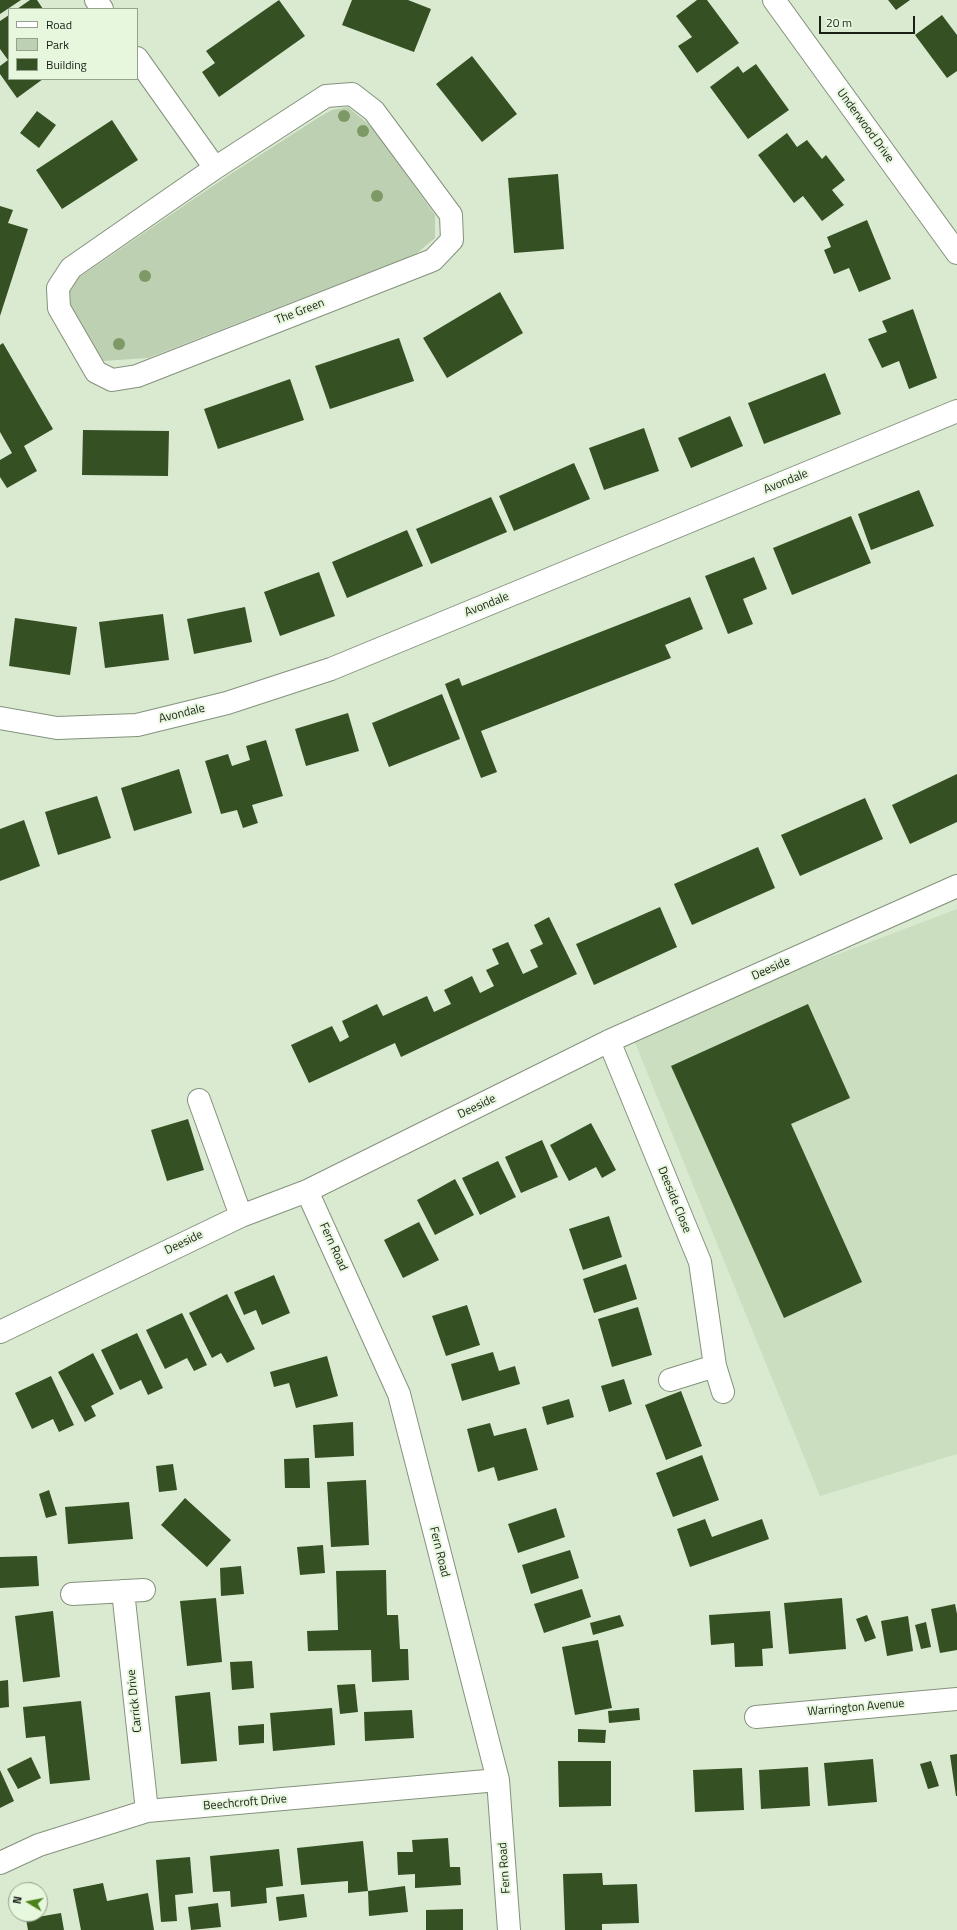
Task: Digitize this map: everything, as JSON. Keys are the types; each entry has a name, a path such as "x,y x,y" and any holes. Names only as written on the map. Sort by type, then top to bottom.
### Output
{"street":[{"name":"Underwood Drive","path":"774,0 957,253"},
{"path":"138,59 215,168"},
{"name":"The Green","path":"352,94 374,111 451,215 452,240 433,260 137,376 112,380 96,372 59,308 58,288 71,268 215,168 326,96 352,94"},
{"name":"Avondale","path":"0,718 57,728 136,725 227,703 331,669 957,411"},
{"name":"Deeside","path":"0,1332 241,1216 308,1191 609,1041 957,886"},
{"name":"Deeside Close","path":"609,1041 700,1262 715,1366 723,1392"},
{"path":"199,1100 241,1216"},
{"name":"Fern Road","path":"308,1191 399,1394 498,1780 509,1930"},
{"path":"670,1380 715,1366"},
{"name":"Carrick Drive","path":"72,1594 134,1590 146,1811"},
{"name":"Warrington Avenue","path":"756,1717 957,1699"},
{"name":"Beechcroft Drive","path":"0,1863 38,1845 146,1811 498,1780"}],"shaded area":[{"path":"957,909 957,1454 820,1496 631,1033"}],"green space":[{"path":"348,107 373,128 435,215 435,238 416,254 148,358 102,361 75,316 68,300 72,282 229,175 321,116 332,110"}],"building":[{"path":"0,0 21,0 8,8 0,14"},
{"path":"30,0 37,0 42,8 18,8"},
{"path":"279,0 305,36 219,97 202,72 215,63 206,51"},
{"path":"352,0 408,0 431,9 414,52 342,25"},
{"path":"697,0 707,0 739,43 697,73 678,46 692,37 676,16"},
{"path":"888,0 910,0 896,10"},
{"path":"942,15 957,35 957,71 947,78 915,35"},
{"path":"8,16 8,60 0,49 0,21"},
{"path":"472,56 517,114 482,142 436,84"},
{"path":"8,60 8,80 42,80 17,98 0,74 0,66"},
{"path":"756,64 789,110 748,139 710,87 738,66 743,73"},
{"path":"37,111 56,125 39,148 20,133"},
{"path":"112,120 138,160 62,209 36,170"},
{"path":"787,133 797,147 807,140 822,159 826,155 845,180 832,190 844,205 822,221 803,196 794,203 758,155"},
{"path":"558,174 564,249 514,253 508,178"},
{"path":"0,206 13,210 8,223 28,229 0,316"},
{"path":"867,220 891,279 859,292 849,268 834,274 824,250 831,247 827,237"},
{"path":"500,292 523,333 447,378 423,338"},
{"path":"913,309 937,378 909,389 899,361 882,368 868,339 887,332 882,321"},
{"path":"399,338 414,381 330,409 315,366"},
{"path":"3,343 53,429 24,446 37,471 7,488 0,477 0,460 12,453 0,432 0,345"},
{"path":"825,373 841,414 764,444 748,403"},
{"path":"290,379 304,420 218,449 204,409"},
{"path":"730,416 743,446 691,468 678,438"},
{"path":"644,428 659,471 604,490 589,448"},
{"path":"83,430 169,431 168,476 82,475"},
{"path":"574,463 590,499 514,531 499,496"},
{"path":"919,490 934,526 871,550 858,514"},
{"path":"491,497 507,532 431,564 416,529"},
{"path":"851,516 871,563 792,595 773,548"},
{"path":"407,530 423,566 347,598 332,562"},
{"path":"754,557 767,589 743,599 753,624 728,634 705,576"},
{"path":"319,572 335,616 280,636 264,592"},
{"path":"690,597 703,629 665,645 671,658 481,731 497,772 481,778 445,684 459,678 462,686"},
{"path":"245,607 252,642 194,654 187,619"},
{"path":"163,614 169,660 105,668 99,622"},
{"path":"15,618 77,627 70,675 9,666"},
{"path":"442,694 460,739 389,767 372,723"},
{"path":"348,713 359,751 306,766 295,729"},
{"path":"266,740 283,796 252,805 258,823 243,828 237,810 221,814 205,761 228,754 232,766 250,760 246,746"},
{"path":"179,769 192,813 134,831 121,788"},
{"path":"957,774 957,822 910,844 892,805"},
{"path":"97,796 111,838 58,855 45,812"},
{"path":"865,798 883,839 800,876 781,835"},
{"path":"24,820 40,866 0,881 0,829"},
{"path":"758,847 775,888 692,925 674,884"},
{"path":"660,907 677,947 594,985 576,944"},
{"path":"549,917 577,974 401,1057 395,1043 309,1083 291,1045 332,1026 340,1042 349,1037 342,1021 377,1004 383,1016 427,996 434,1012 451,1004 444,990 472,976 480,993 494,986 486,970 499,964 492,949 508,942 523,974 538,967 530,950 543,944 534,925"},
{"path":"808,1004 850,1098 791,1124 862,1282 784,1318 671,1066"},
{"path":"188,1119 204,1170 167,1181 151,1130"},
{"path":"591,1123 616,1170 602,1178 596,1167 569,1181 550,1145"},
{"path":"542,1140 558,1177 521,1193 505,1157"},
{"path":"498,1161 516,1197 480,1215 462,1178"},
{"path":"455,1179 474,1215 435,1235 417,1200"},
{"path":"609,1216 622,1257 583,1270 569,1229"},
{"path":"419,1222 439,1260 403,1278 384,1240"},
{"path":"626,1264 637,1299 594,1313 583,1279"},
{"path":"274,1275 290,1313 262,1325 256,1310 244,1315 234,1292"},
{"path":"227,1294 255,1349 227,1363 221,1353 212,1358 189,1313"},
{"path":"467,1305 480,1345 446,1356 432,1316"},
{"path":"638,1307 652,1355 612,1367 598,1319"},
{"path":"182,1313 207,1365 194,1371 187,1358 165,1369 146,1330"},
{"path":"137,1333 163,1388 148,1395 141,1380 120,1390 101,1350"},
{"path":"493,1352 499,1371 515,1366 520,1384 462,1401 451,1364"},
{"path":"93,1353 114,1394 91,1406 96,1416 85,1422 58,1372"},
{"path":"327,1356 338,1396 296,1408 289,1383 274,1387 270,1372"},
{"path":"51,1376 74,1425 59,1432 53,1419 32,1429 15,1393"},
{"path":"624,1379 632,1404 609,1412 601,1386"},
{"path":"681,1391 702,1446 666,1460 645,1405"},
{"path":"569,1399 574,1417 547,1425 542,1407"},
{"path":"353,1422 354,1456 315,1458 313,1425"},
{"path":"490,1423 494,1436 526,1428 538,1470 498,1481 494,1467 478,1472 467,1429"},
{"path":"702,1455 719,1500 673,1517 656,1473"},
{"path":"309,1458 310,1488 285,1488 284,1459"},
{"path":"173,1464 177,1490 159,1492 156,1466"},
{"path":"366,1480 369,1545 331,1547 327,1482"},
{"path":"49,1490 57,1515 46,1518 39,1494"},
{"path":"185,1498 231,1540 207,1567 161,1525"},
{"path":"129,1502 133,1539 68,1544 65,1507"},
{"path":"556,1508 565,1537 518,1553 508,1524"},
{"path":"705,1519 712,1537 762,1519 769,1539 690,1567 677,1529"},
{"path":"323,1545 325,1573 300,1575 297,1547"},
{"path":"570,1550 579,1578 531,1594 522,1565"},
{"path":"37,1556 39,1586 0,1588 0,1557"},
{"path":"241,1566 244,1594 221,1596 220,1568"},
{"path":"386,1570 387,1615 398,1615 400,1649 408,1649 409,1680 372,1682 371,1650 308,1651 307,1631 338,1630 336,1571"},
{"path":"582,1589 591,1617 544,1633 534,1604"},
{"path":"216,1598 222,1662 187,1666 180,1601"},
{"path":"842,1598 846,1649 789,1654 784,1603"},
{"path":"955,1604 957,1614 957,1650 940,1653 931,1609"},
{"path":"53,1611 60,1677 23,1682 15,1616"},
{"path":"770,1611 773,1648 762,1649 763,1666 735,1667 734,1643 711,1645 709,1615"},
{"path":"620,1615 624,1626 593,1635 590,1623"},
{"path":"867,1615 876,1638 865,1642 856,1619"},
{"path":"908,1616 913,1651 887,1656 881,1621"},
{"path":"926,1622 931,1647 921,1649 915,1625"},
{"path":"598,1640 612,1708 575,1715 562,1647"},
{"path":"252,1661 254,1688 232,1690 230,1662"},
{"path":"8,1680 9,1707 0,1708 0,1681"},
{"path":"355,1684 358,1712 340,1714 337,1685"},
{"path":"210,1692 217,1761 181,1764 175,1696"},
{"path":"81,1701 90,1780 50,1784 45,1736 26,1738 23,1707"},
{"path":"332,1708 335,1745 273,1751 270,1713"},
{"path":"639,1708 640,1720 609,1723 608,1711"},
{"path":"412,1710 414,1738 365,1741 364,1712"},
{"path":"264,1724 264,1743 239,1745 238,1726"},
{"path":"578,1729 606,1730 605,1743 578,1742"},
{"path":"957,1754 957,1796 956,1796 950,1755"},
{"path":"31,1757 41,1778 18,1789 7,1769"},
{"path":"873,1759 877,1802 828,1806 824,1763"},
{"path":"558,1761 611,1761 611,1806 559,1807"},
{"path":"931,1761 939,1786 928,1789 920,1764"},
{"path":"808,1767 810,1806 761,1809 759,1770"},
{"path":"742,1768 744,1810 695,1812 693,1770"},
{"path":"0,1770 14,1801 0,1808"},
{"path":"448,1838 450,1867 460,1867 461,1885 415,1888 415,1874 398,1875 397,1852 413,1852 412,1840"},
{"path":"363,1841 368,1891 348,1893 348,1881 301,1885 297,1848"},
{"path":"279,1849 283,1886 266,1888 267,1903 231,1907 230,1891 213,1892 210,1856"},
{"path":"190,1857 193,1893 175,1895 177,1921 161,1922 156,1860"},
{"path":"602,1873 603,1885 637,1884 639,1923 602,1924 602,1930 565,1930 563,1874"},
{"path":"103,1883 107,1901 148,1893 154,1930 81,1930 73,1889"},
{"path":"405,1886 408,1912 369,1916 368,1891"},
{"path":"304,1894 307,1917 279,1921 276,1897"},
{"path":"218,1903 221,1927 191,1930 188,1907"},
{"path":"463,1909 463,1930 426,1930 426,1910"},
{"path":"61,1913 64,1930 28,1930 27,1922 48,1922 48,1915"}]}
